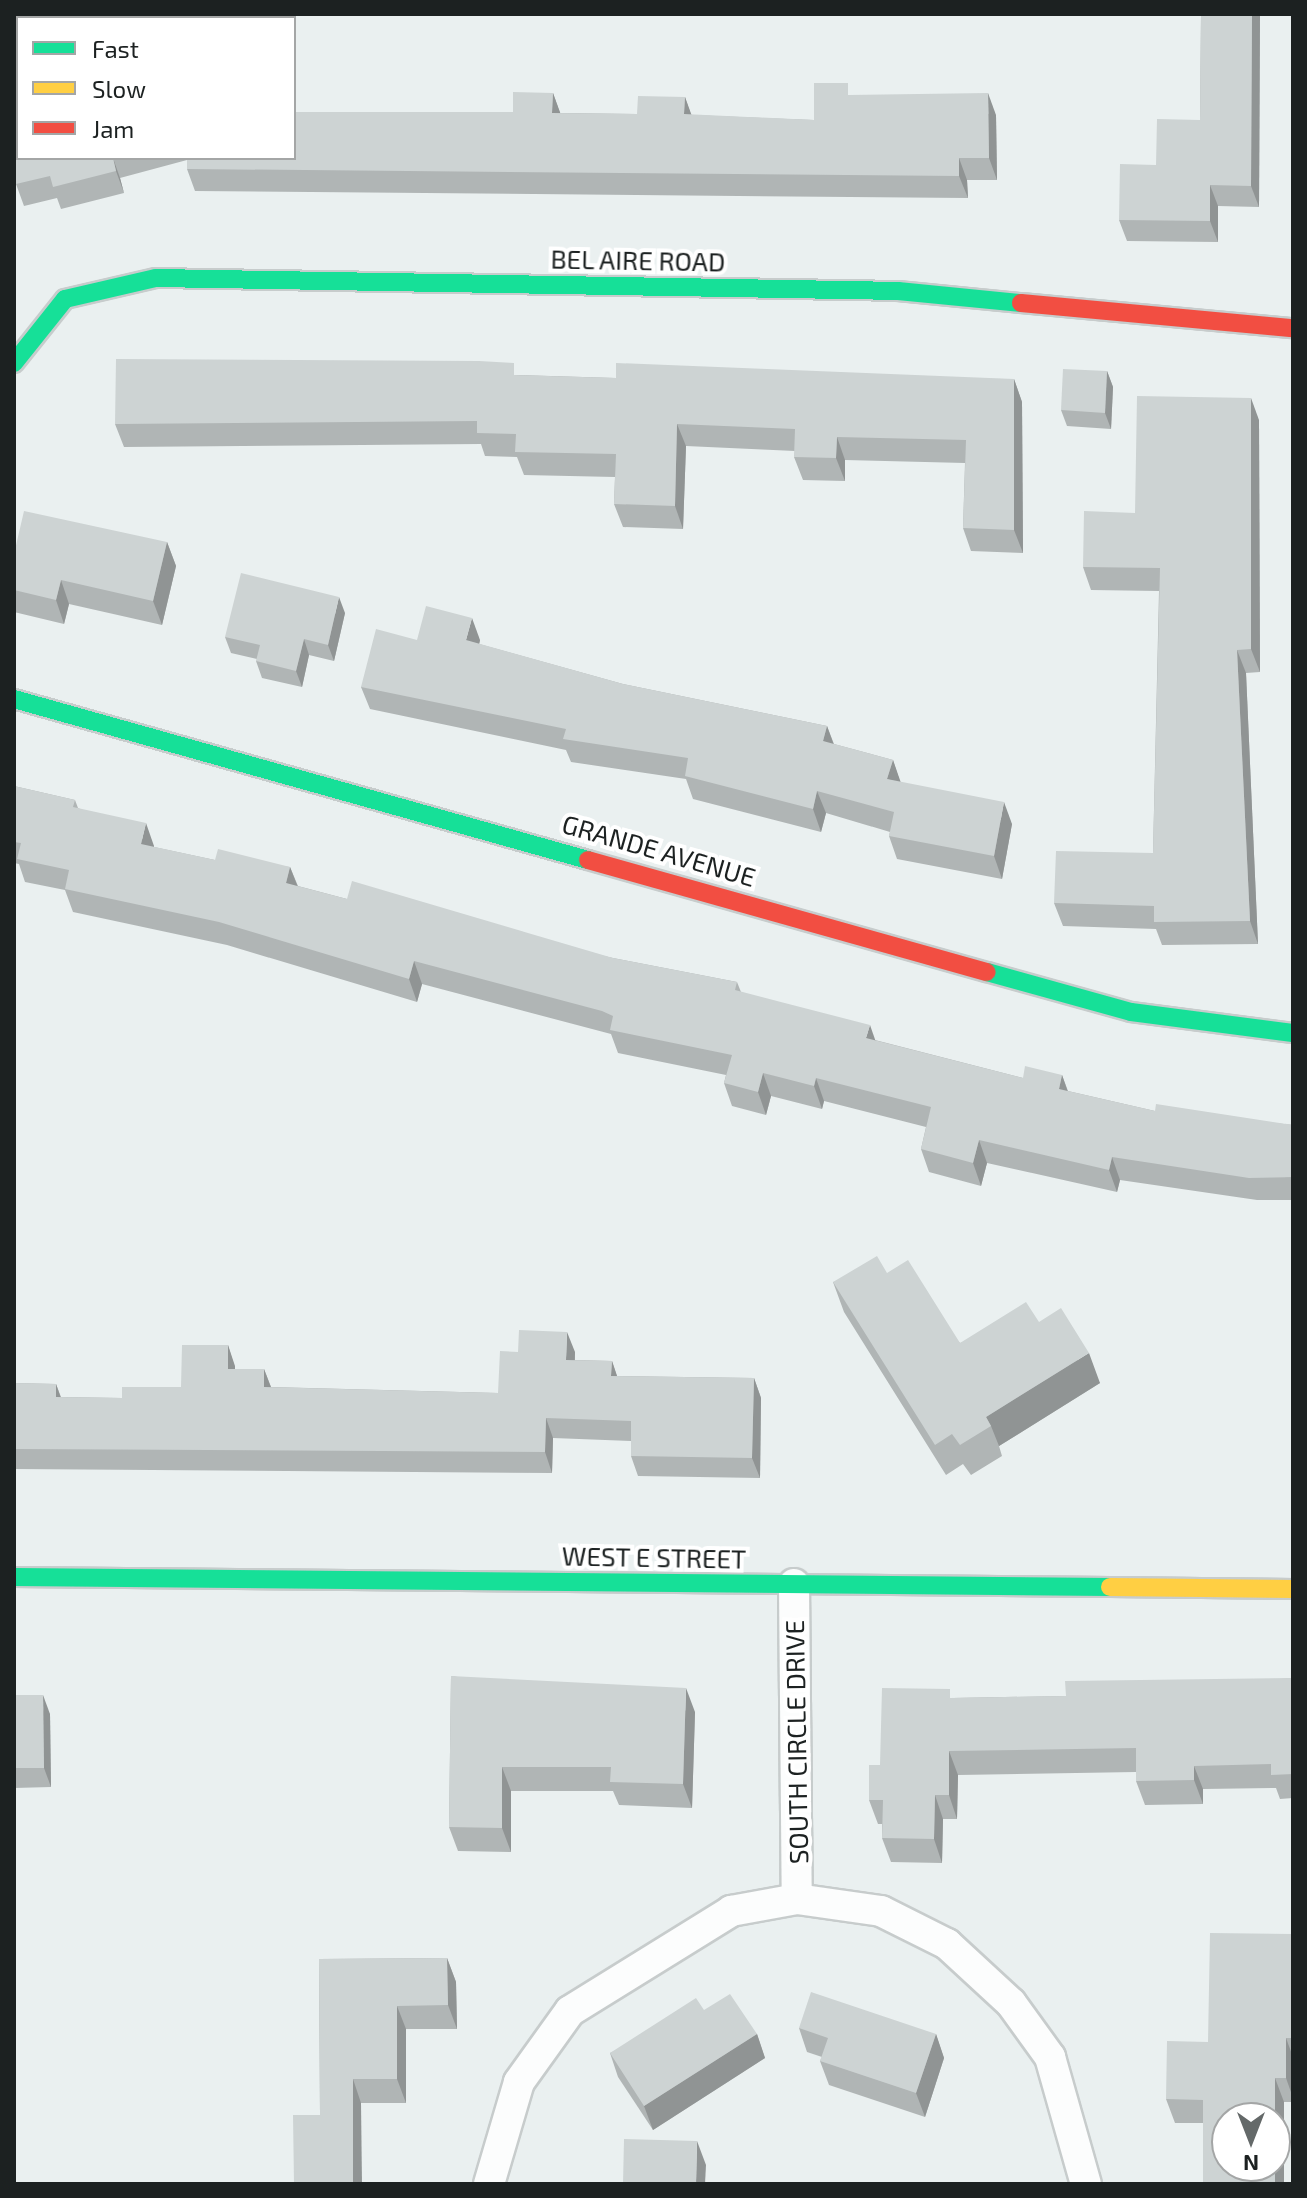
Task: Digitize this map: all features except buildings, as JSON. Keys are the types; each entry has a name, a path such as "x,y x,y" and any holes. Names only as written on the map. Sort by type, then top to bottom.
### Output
{"street":[{"name":"BEL AIRE ROAD","path":"14,363 65,299 156,278 898,291 1293,328"},
{"name":"GRANDE AVENUE","path":"14,699 1131,1012 1293,1033"},
{"name":"WEST E STREET","path":"14,1577 1293,1589"},
{"name":"SOUTH CIRCLE DRIVE","path":"794,1584 797,1899"},
{"path":"489,2184 519,2082 570,2011 731,1911 797,1899 881,1911 947,1944 1011,2003 1050,2057 1086,2184"}],"traffic: fast":[{"path":"14,363 65,299 156,278 898,291 1021,303"},
{"path":"14,699 588,860"},
{"path":"987,972 1131,1012 1293,1033"},
{"path":"14,1577 1110,1587"}],"traffic: slow":[{"path":"1110,1587 1293,1589"}],"traffic: jam":[{"path":"1021,303 1293,328"},
{"path":"588,860 987,972"}]}
